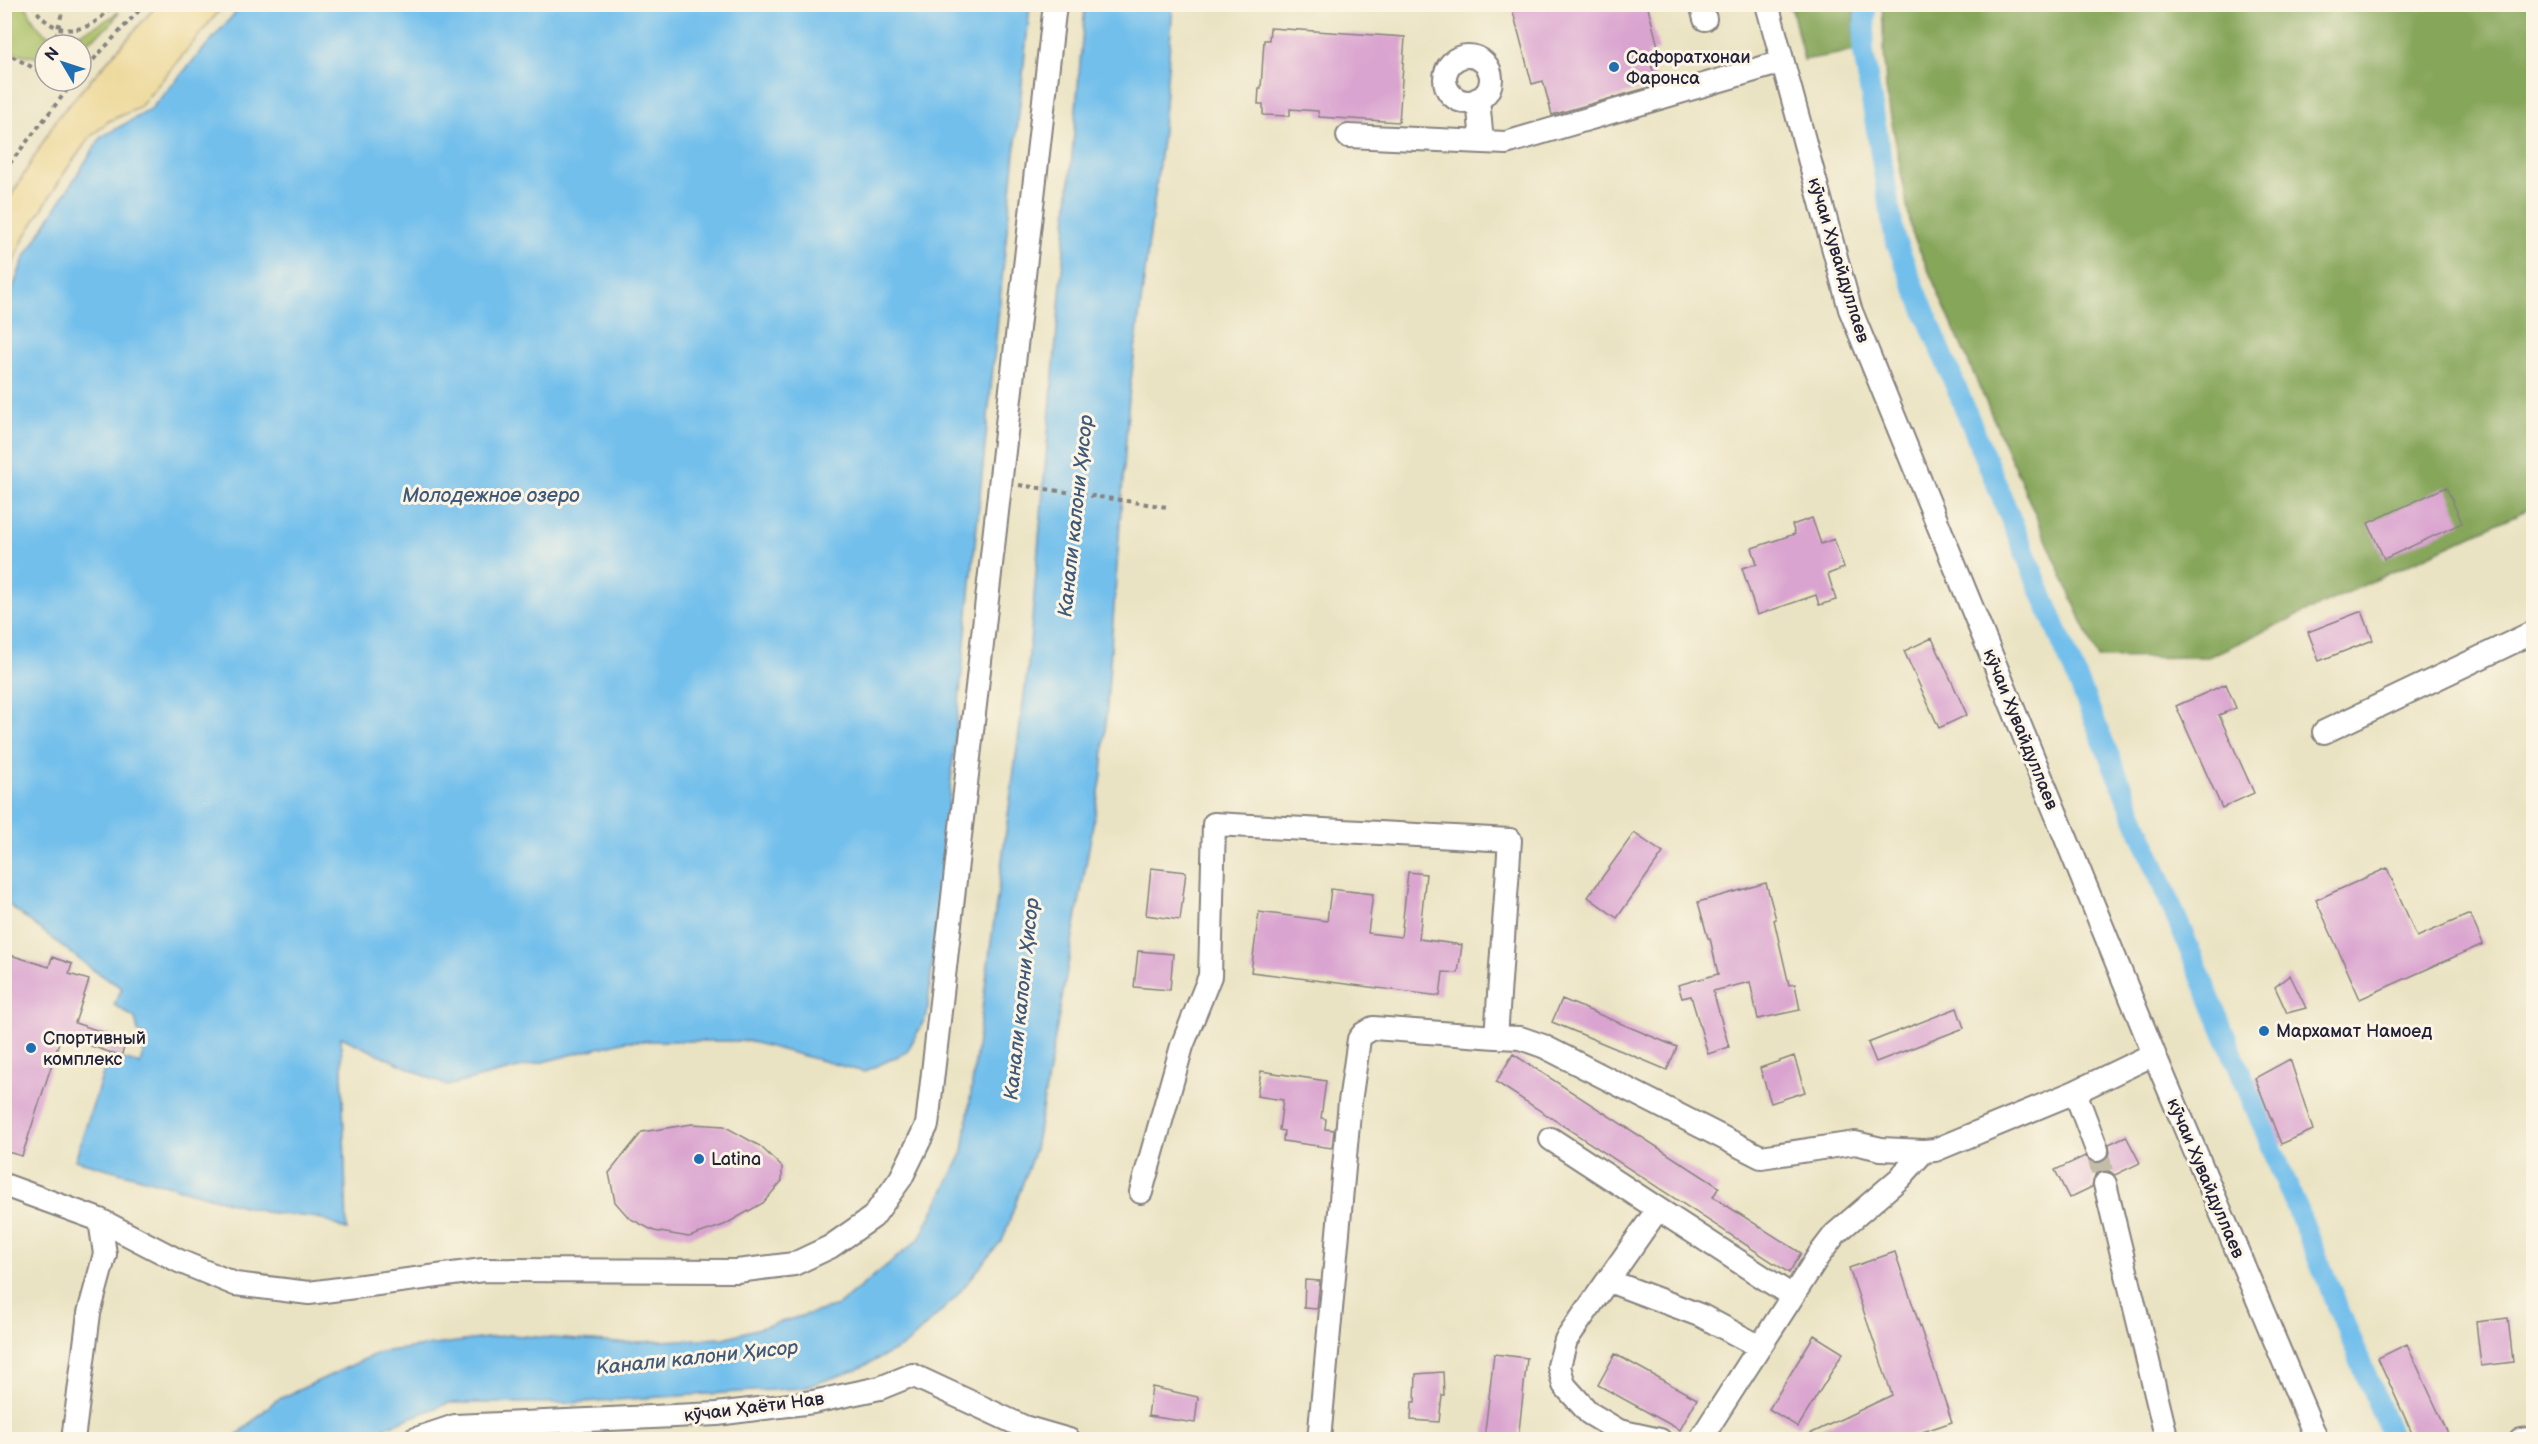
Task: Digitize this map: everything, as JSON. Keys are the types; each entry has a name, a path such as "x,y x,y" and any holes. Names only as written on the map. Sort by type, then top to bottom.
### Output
{"street":[{"path":"4,1185 100,1220 178,1261 236,1284 309,1293 483,1270 737,1271 794,1264 830,1247 873,1217 901,1178 927,1125 1055,4"},
{"name":"кӯчаи Хувайдуллаев","path":"1767,4 1850,309 2154,1054 2316,1440"},
{"path":"1348,136 1506,143 1782,62"},
{"path":"1478,99 1482,142"},
{"path":"2324,732 2534,632"},
{"path":"1141,1192 1178,1058 1210,976 1214,824 1510,840 1496,1037"},
{"path":"1320,1440 1350,1102 1359,1039 1368,1030 1373,1028 1520,1038 1542,1046 1761,1157 1855,1143 1881,1149 1924,1151 1950,1145 2075,1092 2154,1054"},
{"path":"2075,1092 2097,1150"},
{"path":"1551,1139 1792,1296"},
{"path":"1700,1440 1792,1296 1835,1234 1900,1178 1924,1151"},
{"path":"2105,1184 2167,1440"},
{"path":"1658,1209 1566,1340 1559,1366 1564,1384 1589,1413 1619,1431 1660,1440"},
{"path":"73,1440 90,1313 105,1254 100,1220"},
{"path":"1609,1281 1702,1316 1760,1347"},
{"name":"кӯчаи Ҳаёти Нав","path":"413,1440 455,1426 717,1414 813,1402 880,1388 912,1375 1043,1434 1069,1440"},
{"path":"2521,1440 2534,1438"}],"path":[{"path":"33,4 42,20 56,30 69,30 95,21 107,13 112,4"},
{"path":"57,33 64,4"},
{"path":"93,60 144,4"},
{"path":"4,52 33,68"},
{"path":"4,171 65,93"},
{"path":"1039,488 1167,507"}],"green space":[{"path":"5,4 26,5 32,18 45,33 33,33 33,57 5,51"},
{"path":"1791,5 1854,5 1854,51 1804,60"},
{"path":"1882,5 2533,5 2533,507 2208,657 2098,658 1912,233 1886,89"},
{"path":"119,12 110,25 93,38 93,33 80,33"}],"sand":[{"path":"157,5 224,5 139,108 109,121 90,137 24,238 5,280 5,206 58,117 79,93 93,93 93,77"}],"water":[{"name":"Молодежное озеро","path":"243,4 1030,5 927,1015 907,1052 864,1072 748,1041 626,1041 447,1086 341,1037 347,1230 319,1218 265,1212 75,1160 109,1055 140,1064 147,1039 138,1031 135,1018 114,1005 122,988 93,970 5,902 5,310 24,258 101,137 150,110"},
{"name":"Канали калони Ҳисор","path":"1085,5 1173,5 1162,140 1129,396 1102,775 1035,1149 1003,1239 955,1298 906,1345 856,1370 802,1388 568,1403 449,1403 354,1439 233,1439 275,1401 380,1352 510,1335 619,1343 724,1338 837,1306 919,1239 963,1152 1028,666"}],"building":[{"path":"1511,4 1647,4 1659,50 1648,53 1657,85 1552,115 1543,81 1532,84"},
{"path":"1270,28 1405,37 1399,122 1319,117 1318,111 1290,109 1290,116 1263,115 1263,104 1258,104 1259,88 1261,88 1264,40 1269,40"},
{"path":"2446,487 2462,523 2384,559 2368,523"},
{"path":"1812,518 1821,544 1834,539 1844,568 1828,574 1836,600 1819,605 1816,595 1757,615 1742,568 1757,564 1752,548 1795,534 1792,525"},
{"path":"2362,611 2373,640 2319,661 2308,632"},
{"path":"1932,638 1967,715 1939,728 1904,651"},
{"path":"2226,684 2236,708 2219,715 2254,793 2222,808 2176,706"},
{"path":"1634,833 1663,853 1617,918 1588,897"},
{"path":"1151,868 1186,872 1180,920 1146,915"},
{"path":"2387,868 2417,937 2470,914 2483,944 2360,999 2316,900"},
{"path":"1408,872 1426,874 1419,939 1462,945 1458,973 1443,972 1440,996 1251,972 1259,912 1327,921 1331,889 1373,894 1368,933 1401,937"},
{"path":"1766,883 1776,919 1774,920 1789,985 1795,984 1800,1010 1758,1019 1750,982 1713,991 1729,1047 1708,1054 1691,996 1682,998 1678,985 1718,974 1710,938 1708,938 1698,902"},
{"path":"1138,951 1173,954 1170,990 1134,987"},
{"name":"Спортивный комплекс","path":"4,953 49,967 52,957 72,964 69,974 89,980 75,1023 127,1040 121,1056 61,1036 22,1156 4,1151"},
{"path":"2290,975 2306,1008 2287,1013 2275,987"},
{"path":"1562,999 1677,1047 1667,1070 1552,1022"},
{"path":"1957,1008 1964,1028 1876,1062 1868,1043"},
{"path":"1513,1054 1719,1187 1713,1197 1801,1253 1789,1273 1496,1082"},
{"path":"1794,1056 1805,1092 1771,1103 1760,1068"},
{"path":"2290,1059 2313,1130 2281,1144 2255,1078"},
{"path":"1261,1071 1326,1081 1321,1118 1326,1119 1325,1129 1334,1130 1332,1148 1283,1141 1284,1131 1279,1130 1283,1100 1257,1096"},
{"path":"692,1124 724,1126 760,1146 782,1167 782,1181 763,1203 724,1225 689,1237 654,1231 629,1218 615,1202 609,1173 642,1132"},
{"path":"2126,1136 2140,1163 2115,1175 2109,1171 2101,1171 2095,1175 2092,1187 2069,1198 2055,1170 2085,1156 2094,1163 2102,1162 2110,1153 2109,1144"},
{"path":"1895,1252 1952,1422 1899,1440 1797,1440 1892,1395 1849,1268"},
{"path":"1305,1280 1320,1281 1317,1309 1304,1308"},
{"path":"2508,1318 2513,1362 2481,1366 2476,1322"},
{"path":"1814,1335 1843,1353 1798,1427 1769,1409"},
{"path":"2407,1344 2451,1440 2415,1440 2378,1358"},
{"path":"1494,1354 1527,1358 1518,1440 1484,1440"},
{"path":"1615,1354 1697,1399 1680,1430 1598,1385"},
{"path":"1443,1372 1444,1395 1442,1395 1439,1422 1411,1420 1412,1402 1415,1402 1416,1374"},
{"path":"1152,1387 1198,1397 1195,1423 1148,1416"}],"waterway":[{"path":"1866,4 1863,50 1895,240 2393,1440"}],"tunnel":[{"path":"2097,1150 2105,1184"}],"place":[{"name":"Сафоратхонаи Фаронса","path":"1614,67"},
{"name":"Мархамат Намоед","path":"2264,1031"},
{"name":"Спортивный комплекс","path":"31,1048"},
{"name":"Latina","path":"699,1159"}]}
